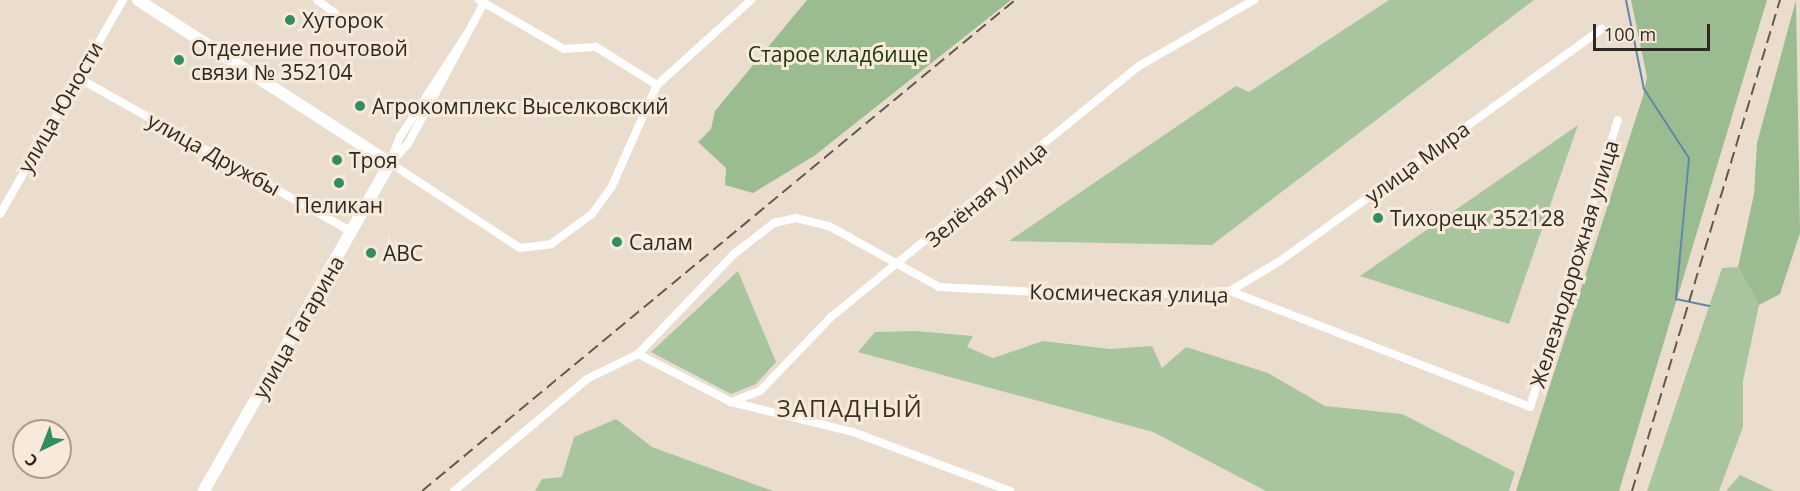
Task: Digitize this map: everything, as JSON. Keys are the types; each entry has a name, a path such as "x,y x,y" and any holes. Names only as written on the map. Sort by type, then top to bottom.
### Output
{"main road":[{"path":"138,0 390,163"},
{"name":"улица Гагарина","path":"204,491 390,163"}],"street":[{"name":"улица Юности","path":"0,214 75,76 123,0"},
{"path":"317,0 335,13"},
{"path":"390,163 520,248 551,244 592,214 612,186 657,85 751,0"},
{"name":"Зелёная улица","path":"731,402 760,391 831,317 899,265 1139,66 1254,0"},
{"name":"улица Гагарина","path":"390,163 400,137 467,34 481,2"},
{"path":"481,2 564,49 596,47 657,85"},
{"name":"улица Мира","path":"1230,291 1280,261 1602,30"},
{"name":"улица Дружбы","path":"75,76 352,232"},
{"name":"Железнодорожная улица","path":"1530,407 1618,120"},
{"name":"Космическая улица","path":"638,354 734,254 774,223 796,218 829,226 939,287 1117,296 1230,291 1530,407"},
{"path":"454,491 588,379 638,354 731,402 853,432 1010,491"}],"green space":[{"name":"Старое кладбище","path":"807,0 1011,0 814,156 753,193 725,185 726,168 698,142 711,129 715,111"},
{"path":"1389,0 1534,0 1212,245 1009,241 1236,86 1249,92"},
{"path":"1631,0 1767,0 1619,491 1516,491 1643,96 1647,77"},
{"path":"1796,0 1800,233 1780,294 1759,305 1738,267 1754,194 1757,143"},
{"path":"1578,125 1509,324 1360,276"},
{"path":"1738,267 1759,305 1743,381 1743,427 1719,491 1647,491 1722,268"},
{"path":"738,271 776,362 756,384 731,394 651,352"},
{"path":"916,331 973,336 967,347 993,358 1043,341 1110,349 1152,346 1162,368 1186,347 1268,373 1325,406 1402,414 1515,472 1509,491 1266,491 1153,432 858,352 875,332"},
{"path":"616,419 652,447 773,491 535,491 542,479 562,477 574,437"},
{"path":"1740,475 1774,491 1726,491"}],"waterway":[{"path":"1626,0 1644,89 1689,158 1676,299 1709,306"}],"railway":[{"path":"422,491 1015,0"},
{"path":"1632,491 1780,0"}],"place":[{"name":"Хуторок","path":"290,20"},
{"name":"Отделение почтовой связи № 352104","path":"179,60"},
{"name":"Агрокомплекс Выселковский","path":"360,106"},
{"name":"Троя","path":"337,160"},
{"name":"Пеликан","path":"339,183"},
{"name":"Тихорецк 352128","path":"1378,218"},
{"name":"Салам","path":"617,242"},
{"name":"ABC","path":"371,253"}],"district":[{"name":"ЗАПАДНЫЙ","path":"850,408"}]}
